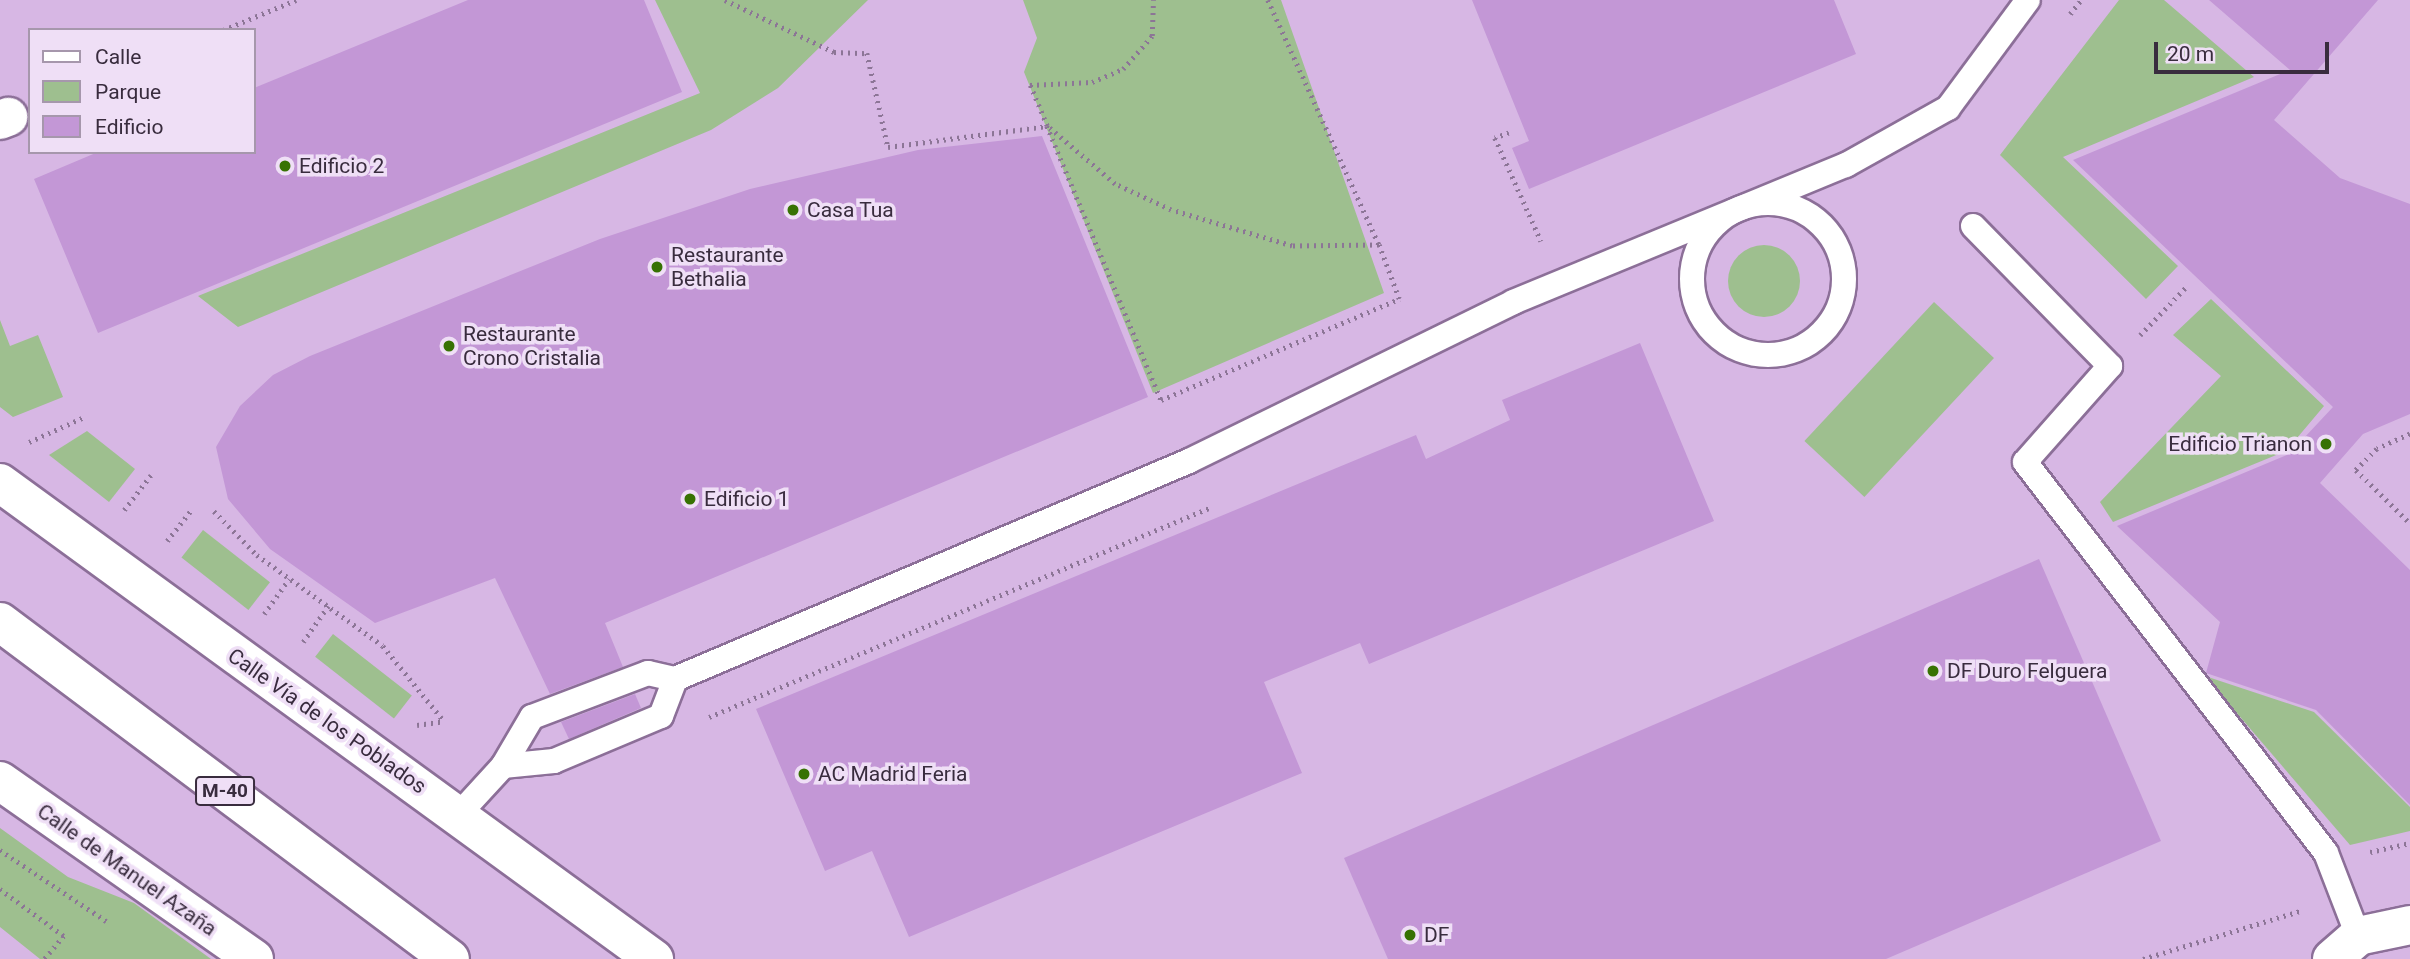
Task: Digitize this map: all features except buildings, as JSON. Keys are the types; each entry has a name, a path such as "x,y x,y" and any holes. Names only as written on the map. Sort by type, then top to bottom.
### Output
{"main road":[{"name":"Calle Vía de los Poblados","path":"0,482 265,681 460,813 654,959"},
{"name":"M-40","path":"0,622 450,959"},
{"name":"Calle de Manuel Azaña","path":"0,781 254,959"},
{"path":"2345,948 2410,925"}],"lane":[{"path":"460,813 503,766 533,717 648,673 675,679 1189,461 1470,321 1846,164 1948,108 2028,0"},
{"path":"1787,204 1828,231 1840,254 1841,303 1811,343 1788,354 1738,350 1717,337 1692,294 1699,243 1737,208 1787,204"},
{"path":"1973,226 2110,366 2025,462 2330,861 2345,948"},
{"path":"503,766 554,761 661,716 675,679"}],"path":[{"path":"228,28 296,0"},
{"path":"725,0 834,52 867,53 888,147 1047,126 1115,184 1171,210 1292,246 1378,245"},
{"path":"1153,0 1152,36 1123,69 1092,82 1030,85 1161,400 1398,299 1378,245 1268,0"},
{"path":"1510,132 1494,138 1538,242"},
{"path":"2110,366 2188,285"},
{"path":"19,447 84,417"},
{"path":"2410,434 2377,449 2356,470 2410,523"},
{"path":"117,520 151,475"},
{"path":"704,719 1209,508"},
{"path":"160,550 192,509"},
{"path":"214,511 289,579 383,646 444,721"},
{"path":"257,624 289,579"},
{"path":"297,652 328,606"},
{"path":"2143,959 2303,910 2290,869 2410,843"},
{"path":"0,850 117,928"},
{"path":"0,889 64,936 45,959"}],"green space":[{"path":"655,0 868,0 778,88 711,130 238,327 198,296 700,93"},
{"path":"1023,0 1281,0 1384,293 1153,393 1024,72 1037,38"},
{"path":"2119,0 2164,0 2254,77 2063,157 2178,266 2146,299 2000,155"},
{"path":"1764,245 1784,251 1794,261 1800,281 1794,301 1784,311 1764,317 1744,311 1734,301 1728,281 1734,261 1744,251"},
{"path":"2211,299 2324,406 2286,451 2113,522 2100,502 2221,376 2173,335"},
{"path":"1934,302 1994,358 1864,497 1804,441"},
{"path":"0,320 10,346 38,335 63,397 13,417 0,407"},
{"path":"87,431 135,469 109,502 49,455"},
{"path":"203,530 270,582 248,610 181,558"},
{"path":"333,634 412,696 394,718 315,657"},
{"path":"2205,676 2314,712 2410,807 2410,831 2350,845"},
{"path":"0,828 68,877 134,903 211,959 40,959 0,927"}],"place":[{"name":"Edificio 2","path":"285,166"},
{"name":"Casa Tua","path":"793,210"},
{"name":"Restaurante Bethalia","path":"657,267"},
{"name":"Restaurante Crono Cristalia","path":"449,346"},
{"name":"Edificio Trianon","path":"2326,444"},
{"name":"Edificio 1","path":"690,499"},
{"name":"DF Duro Felguera","path":"1933,671"},
{"name":"AC Madrid Feria","path":"804,774"},
{"name":"DF","path":"1410,935"}]}
